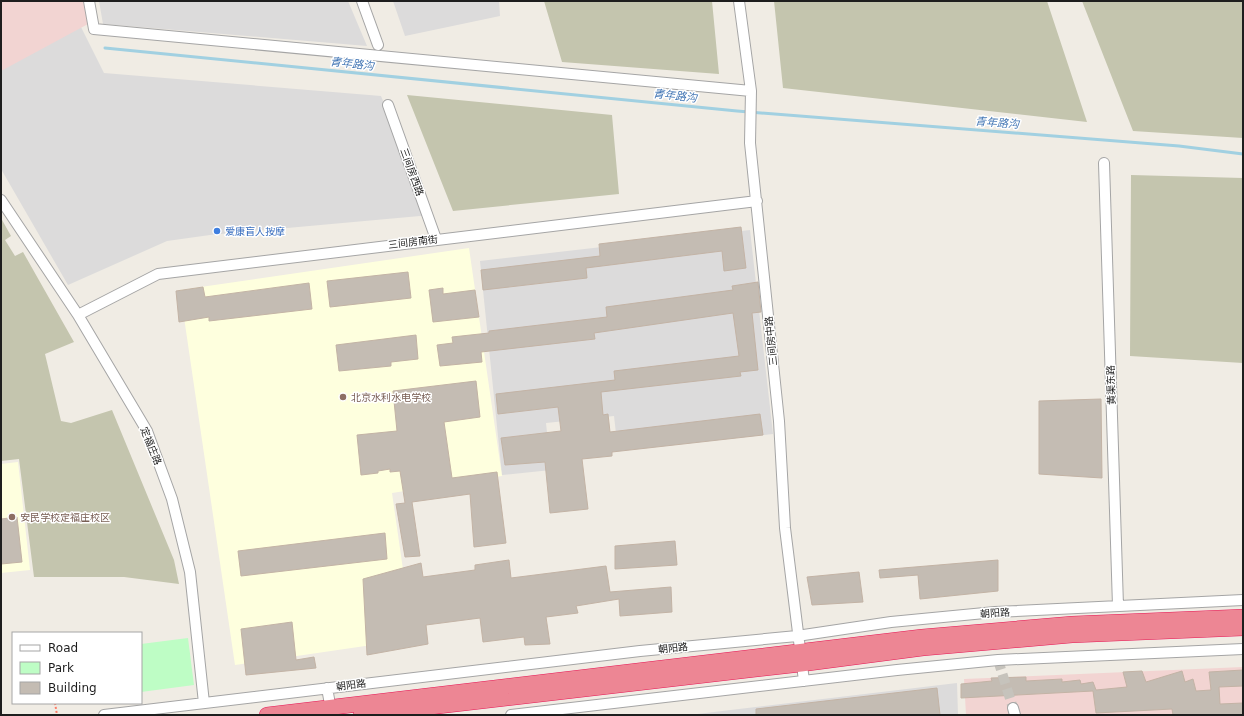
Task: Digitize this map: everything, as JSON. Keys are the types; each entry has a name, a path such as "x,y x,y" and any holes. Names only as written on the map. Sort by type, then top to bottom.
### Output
{"highway":[{"name":"朝阳路","path":"361,715 800,658 922,637 1072,624 1243,617"},
{"name":"朝阳路","path":"267,715 331,711 800,658 1072,635 1243,628"}],"street":[{"path":"89,1 94,29 751,94"},
{"path":"362,1 378,45"},
{"name":"三间房中路","path":"739,1 751,94 749,132 779,421 785,528 797,636 804,681"},
{"name":"三间房西路","path":"388,105 436,239"},
{"name":"黄渠东路","path":"1104,164 1118,606"},
{"name":"定福庄路","path":"1,200 78,316 147,431 172,499 190,572 204,703"},
{"name":"三间房南街","path":"78,316 158,274 757,201"},
{"name":"朝阳路","path":"104,715 640,651 797,636 891,622 994,612 1243,600"},
{"path":"511,715 998,660 1243,648"},
{"path":"327,688 331,711"}],"path":[{"path":"55,704 57,715"}],"shaded area":[{"path":"1,1 83,1 88,24 1,71"},
{"path":"99,1 348,1 367,46 103,24"},
{"path":"393,1 499,1 500,16 405,36"},
{"path":"544,1 712,1 719,74 562,62"},
{"path":"774,1 1047,1 1087,122 783,88"},
{"path":"1082,1 1243,1 1243,138 1133,131"},
{"path":"74,13 104,73 381,96 431,215 210,235 167,241 68,285 1,169 1,51"},
{"path":"407,95 612,115 619,194 453,211"},
{"path":"1131,175 1243,178 1243,363 1130,356"},
{"path":"1,218 11,236 5,240 15,256 23,252 74,342 45,354 61,421 71,423 112,410 174,560 179,584 124,577 34,577 19,459 1,461"},
{"path":"750,230 773,434 618,451 614,416 546,423 551,470 502,475 480,261"},
{"name":"北京水利水电学校","path":"469,248 502,476 392,493 413,639 235,665 180,290"},
{"name":"安民学校定福庄校区","path":"18,462 30,570 1,573 1,464"},
{"path":"1243,667 1243,715 966,715 964,679"},
{"path":"957,683 958,715 689,715"}],"green space":[{"path":"188,638 194,685 142,692 142,644"}],"building":[{"path":"741,227 746,268 724,271 722,251 586,268 587,278 483,290 481,270 600,256 599,244"},
{"path":"408,272 411,298 330,307 327,281"},
{"path":"758,282 761,312 752,313 758,370 740,372 741,376 601,392 603,415 608,414 610,432 760,414 763,435 612,452 612,456 582,459 588,509 550,513 545,462 505,465 501,438 561,431 558,407 498,414 496,394 615,380 614,371 739,356 733,313 594,333 595,339 481,352 482,362 440,366 437,345 453,343 452,337 489,333 489,331 607,317 606,307 733,290 732,286"},
{"path":"309,283 312,309 209,321 209,317 179,322 176,291 203,287 205,297"},
{"path":"443,288 443,294 475,290 479,317 433,322 429,290"},
{"path":"416,335 418,359 391,362 391,366 339,371 336,345"},
{"path":"476,381 480,417 444,422 452,478 497,472 506,543 474,547 470,494 412,502 420,556 405,557 396,504 405,503 400,471 390,472 390,469 378,471 378,473 361,475 357,435 397,431 393,391"},
{"path":"1101,399 1102,478 1039,474 1039,401"},
{"path":"17,517 22,562 1,564 1,519"},
{"path":"385,533 387,559 241,576 238,551"},
{"path":"675,541 677,565 615,569 615,546"},
{"path":"509,560 511,578 606,566 610,592 671,587 672,612 620,616 619,599 576,606 578,613 546,617 550,644 525,645 524,637 483,642 480,618 426,625 428,644 367,655 363,579 421,563 423,577 475,570 475,565"},
{"path":"998,560 998,591 920,599 918,575 880,578 879,570"},
{"path":"859,572 863,602 812,605 807,577"},
{"path":"292,622 296,660 314,657 316,668 246,675 241,629"},
{"path":"1243,670 1243,686 1219,687 1220,704 1243,703 1243,715 1173,715 1172,709 1096,713 1093,691 961,698 961,684 992,681 991,678 1026,677 1026,681 1062,679 1062,682 1080,680 1081,684 1093,682 1096,690 1127,687 1123,672 1142,671 1146,682 1182,671 1185,682 1193,679 1196,691 1211,690 1209,672"},
{"path":"937,688 940,715 756,715 756,709"}],"waterway":[{"name":"青年路沟","path":"105,48 737,111 1179,146 1243,154"}],"tunnel":[{"path":"998,660 1013,708"}],"place":[{"name":"爱康盲人按摩","path":"217,231"},
{"name":"北京水利水电学校","path":"343,397"},
{"name":"安民学校定福庄校区","path":"12,517"}]}
